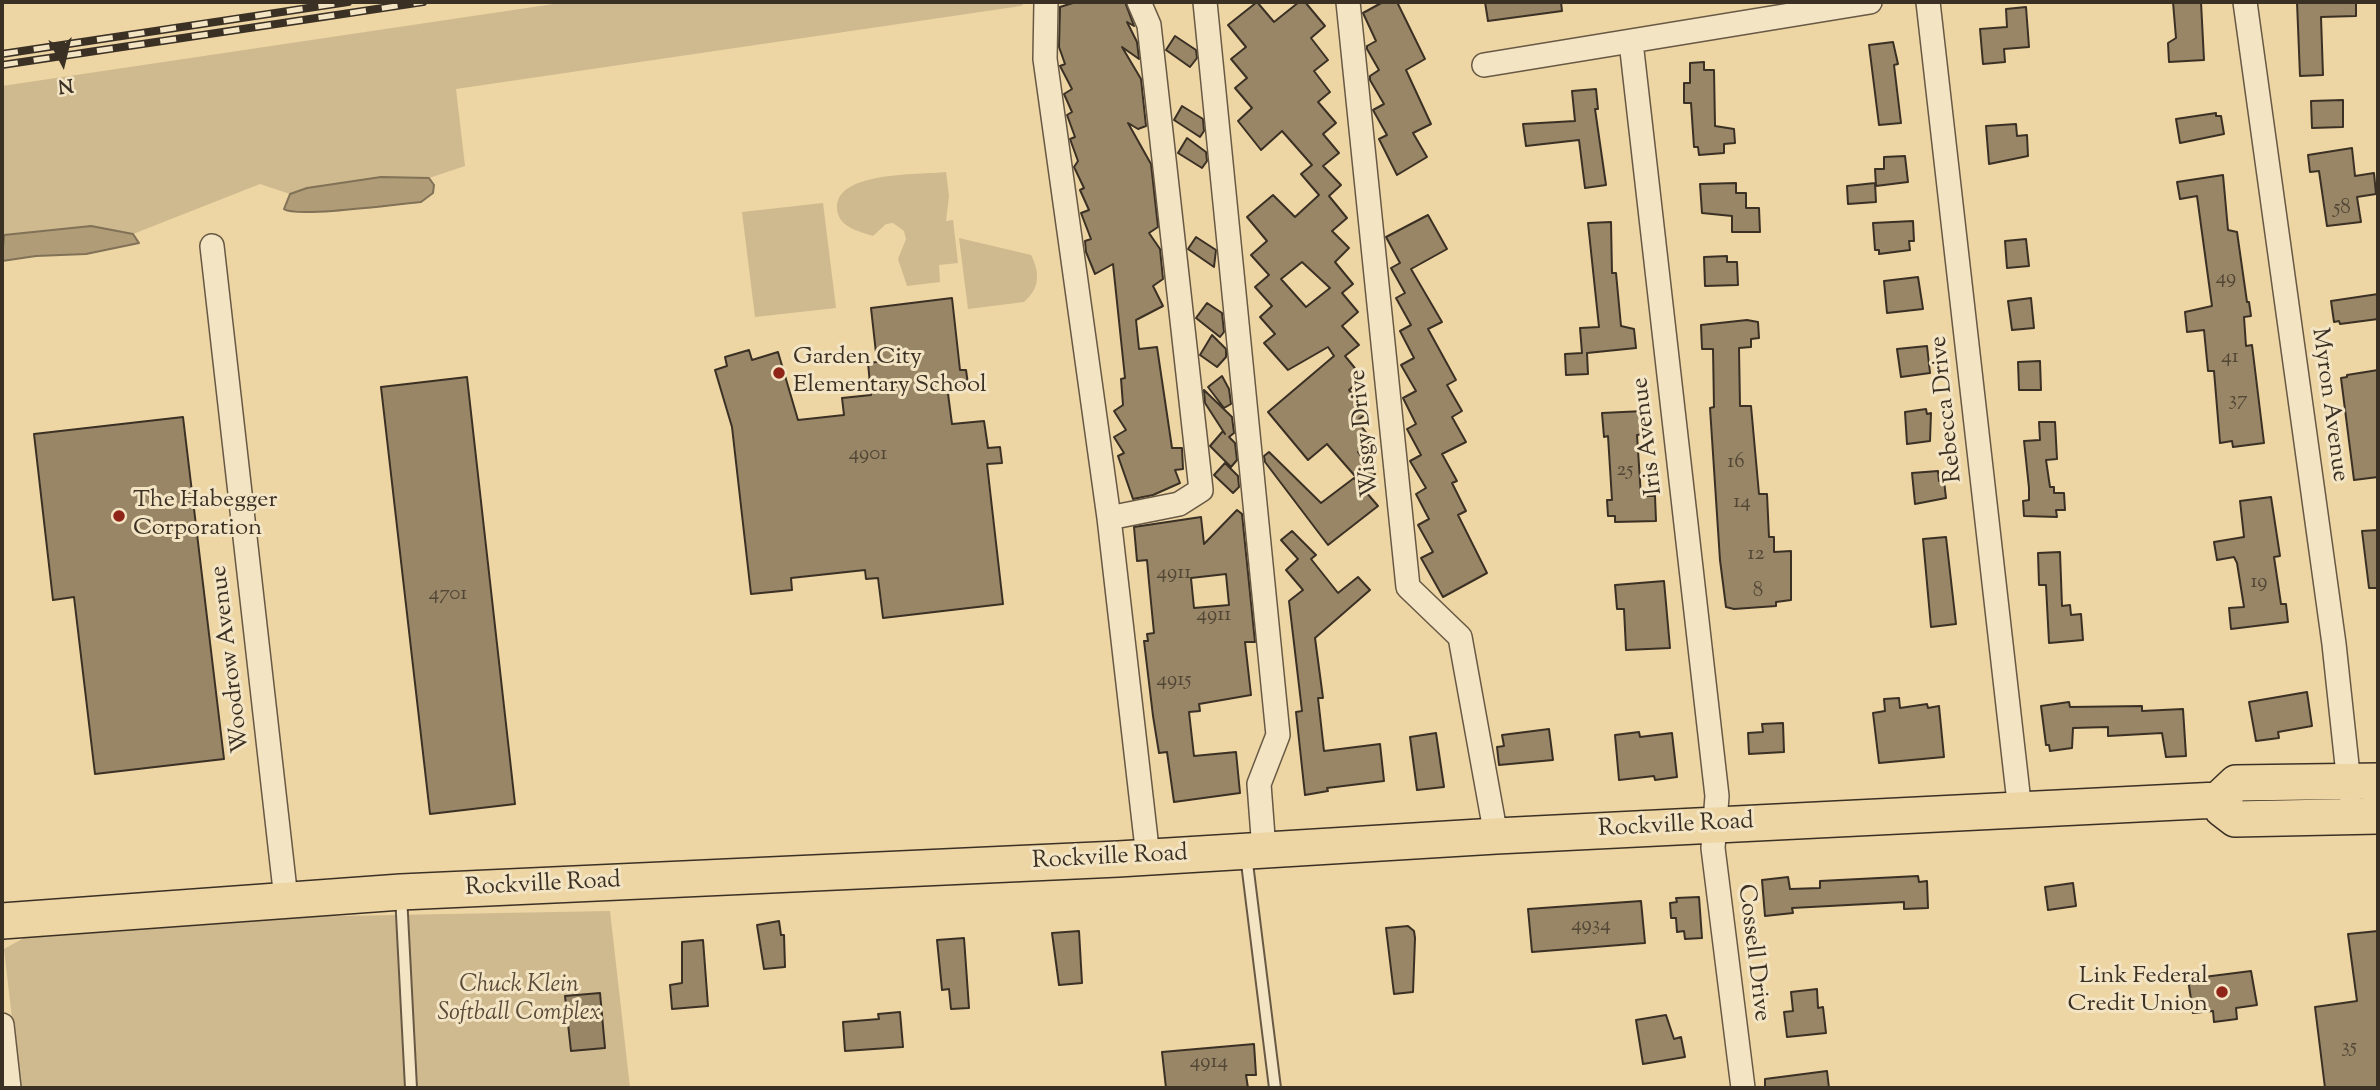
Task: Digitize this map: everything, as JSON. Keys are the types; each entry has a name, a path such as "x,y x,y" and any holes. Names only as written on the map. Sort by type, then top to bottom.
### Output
{"main road":[{"name":"Rockville Road","path":"2,922 401,892 1148,857 1496,836 2218,800 2236,783 2364,782"},
{"path":"2218,800 2222,809 2235,819 2365,817"}],"street":[{"path":"1046,2 1045,59 1109,518 1148,857"},
{"path":"1109,518 1179,504 1201,491 1151,38 1139,2"},
{"path":"1205,2 1278,735 1259,784 1255,851"},
{"name":"Wisgy Drive","path":"1348,2 1408,587 1460,637 1496,836"},
{"path":"1484,65 1870,2"},
{"name":"Rebecca Drive","path":"1928,2 2020,811"},
{"name":"Myron Avenue","path":"2245,2 2333,631 2364,782 2365,817"},
{"name":"Iris Avenue","path":"1631,42 1717,796 1716,825"},
{"name":"Woodrow Avenue","path":"212,246 286,899"},
{"name":"Cossell Drive","path":"1716,825 1714,856 1743,1088"},
{"path":"2,1024 9,1088"}],"lane":[{"path":"1255,851 1275,1088"},
{"path":"401,892 411,1088"}],"green space":[{"path":"567,2 1026,2 1021,6 456,89 465,166 429,178 381,177 307,188 290,194 260,184 133,234 91,226 2,236 2,86"},
{"path":"946,172 949,196 946,221 953,220 958,263 939,265 940,282 907,286 898,259 906,239 904,231 893,223 886,224 873,236 850,227 838,214 840,196 850,187 881,177"},
{"path":"823,203 836,308 755,317 742,212"},
{"path":"959,238 1031,255 1037,280 1029,297 1024,302 968,309"},
{"name":"Chuck Klein Softball Complex","path":"610,911 630,1088 20,1088 4,949 44,927 123,920"}],"shaded area":[{"path":"381,177 429,178 434,185 433,193 421,202 327,211 284,209 290,194 307,188"},
{"path":"91,226 133,234 139,243 86,254 36,256 2,261 4,235"}],"building":[{"path":"1076,2 1125,2 1134,26 1127,22 1137,42 1139,59 1122,47 1141,79 1146,126 1138,129 1128,123 1151,164 1158,227 1149,233 1160,249 1163,279 1153,286 1163,306 1136,320 1139,349 1157,347 1172,448 1182,448 1183,469 1175,470 1180,483 1153,495 1133,499 1118,456 1124,453 1114,437 1126,430 1114,411 1123,405 1121,379 1125,378 1113,264 1095,274 1086,252 1085,241 1091,239 1081,213 1089,210 1080,190 1084,188 1074,167 1078,161 1070,139 1075,137 1067,115 1072,112 1064,94 1072,89 1060,66 1065,64 1059,47 1060,7"},
{"path":"1257,2 1274,22 1299,2 1305,2 1325,26 1311,38 1328,60 1314,71 1330,92 1318,102 1336,123 1323,134 1339,153 1323,166 1341,185 1329,196 1347,218 1332,231 1349,248 1335,262 1353,284 1342,293 1358,312 1342,326 1359,345 1345,356 1363,378 1349,390 1368,412 1357,421 1372,440 1358,452 1375,474 1362,484 1327,444 1308,460 1268,412 1334,356 1328,347 1288,370 1264,343 1275,334 1260,317 1272,306 1255,287 1269,275 1251,255 1267,241 1247,217 1273,195 1295,217 1319,195 1301,174 1312,165 1282,131 1261,150 1238,121 1252,108 1235,88 1247,78 1231,59 1246,47 1228,25","holes":["1302,262 1330,288 1306,307 1281,279"]},
{"path":"1383,2 1397,2 1425,59 1406,70 1431,124 1413,133 1427,157 1397,175 1379,139 1387,135 1373,110 1384,104 1370,80 1370,76 1379,70 1367,49 1367,46 1376,41 1363,13"},
{"path":"1485,2 1561,2 1562,11 1488,21"},
{"path":"2173,2 2201,2 2204,60 2169,62 2168,43 2176,38"},
{"path":"2297,2 2356,2 2356,16 2321,17 2323,75 2300,76"},
{"path":"2026,7 2029,47 2004,49 2005,62 1983,64 1980,29 2007,27 2006,9"},
{"path":"1175,36 1196,50 1197,58 1190,67 1166,50"},
{"path":"1893,42 1898,64 1894,65 1901,123 1879,125 1869,45"},
{"path":"1704,62 1704,70 1714,70 1715,126 1734,129 1735,143 1724,144 1724,153 1699,155 1698,147 1694,147 1691,103 1684,103 1684,83 1690,83 1690,63"},
{"path":"1596,89 1598,109 1595,109 1606,185 1585,188 1579,140 1526,146 1523,124 1575,121 1572,91"},
{"path":"2343,100 2343,127 2312,128 2311,101"},
{"path":"1182,106 1203,119 1204,131 1200,137 1174,120"},
{"path":"2216,113 2216,116 2221,116 2224,134 2180,143 2176,119"},
{"path":"2016,124 2017,136 2027,135 2028,156 1989,164 1986,126"},
{"path":"1187,138 1206,152 1207,161 1202,168 1178,153"},
{"path":"2352,148 2355,176 2374,173 2376,194 2357,197 2361,222 2327,226 2319,171 2310,172 2308,155"},
{"path":"1905,156 1908,182 1876,186 1875,169 1884,169 1884,157"},
{"path":"2223,175 2228,230 2237,232 2249,302 2251,316 2244,317 2246,346 2252,345 2264,443 2233,447 2232,441 2220,443 2214,371 2208,371 2204,330 2187,332 2185,312 2212,306 2197,196 2180,199 2177,182"},
{"path":"1736,183 1736,193 1746,193 1746,208 1759,208 1760,232 1732,232 1732,216 1702,213 1700,184"},
{"path":"1875,183 1876,202 1848,204 1847,186"},
{"path":"1428,215 1447,249 1411,269 1442,322 1428,329 1456,380 1447,385 1462,411 1452,417 1466,442 1442,454 1457,481 1452,483 1466,511 1458,515 1487,573 1443,597 1421,558 1433,552 1418,525 1429,519 1416,494 1426,488 1410,461 1421,455 1407,429 1416,424 1403,398 1416,391 1401,365 1414,358 1400,331 1411,325 1396,298 1405,293 1391,268 1400,263 1386,237"},
{"path":"1913,221 1914,241 1909,241 1910,250 1879,254 1879,250 1875,250 1873,223"},
{"path":"1611,222 1612,273 1616,273 1621,326 1634,329 1636,348 1587,353 1588,374 1566,375 1565,354 1582,353 1580,328 1599,327 1588,223"},
{"path":"1196,237 1216,250 1214,267 1188,249"},
{"path":"2026,239 2029,266 2007,268 2005,241"},
{"path":"1727,256 1727,262 1737,262 1738,285 1705,286 1704,257"},
{"path":"1918,277 1923,309 1887,313 1884,281"},
{"path":"2378,294 2378,319 2340,324 2339,321 2334,322 2331,301"},
{"name":"Garden City Elementary School","path":"952,298 960,370 966,370 968,384 947,386 952,424 984,421 988,448 1000,447 1002,463 987,464 1003,604 883,618 878,578 866,579 865,570 791,578 792,590 751,594 732,427 715,370 727,366 725,357 749,350 752,360 778,352 798,420 844,415 842,398 871,395 868,363 877,362 871,308"},
{"path":"2031,298 2034,328 2012,330 2008,301"},
{"path":"1207,303 1222,313 1224,332 1220,337 1196,318"},
{"path":"1747,320 1758,322 1759,338 1751,339 1751,347 1739,348 1740,406 1751,406 1759,494 1767,494 1769,537 1774,537 1774,552 1791,551 1791,600 1776,602 1776,606 1734,609 1726,607 1720,560 1710,408 1714,407 1713,349 1702,349 1701,325"},
{"path":"1212,335 1226,349 1226,357 1217,367 1200,355"},
{"path":"1927,346 1930,373 1901,377 1897,349"},
{"path":"2040,361 2041,390 2019,390 2018,362"},
{"path":"2378,370 2378,477 2354,480 2341,378"},
{"path":"1222,376 1229,389 1231,404 1224,408 1208,387"},
{"path":"467,377 515,804 430,814 381,387"},
{"path":"1204,390 1232,417 1234,433 1229,437 1235,443 1237,460 1231,467 1210,446 1223,431 1225,434 1205,403"},
{"path":"1926,409 1927,414 1931,413 1930,441 1907,444 1905,412"},
{"path":"1644,411 1645,434 1637,435 1641,496 1655,496 1656,521 1615,522 1615,516 1608,516 1607,500 1612,500 1608,436 1604,437 1602,413"},
{"name":"The Habegger Corporation","path":"183,417 224,759 95,774 74,597 53,600 34,434"},
{"path":"2039,422 2055,422 2057,459 2046,460 2050,487 2054,487 2054,493 2064,493 2065,510 2056,510 2057,517 2024,516 2023,501 2029,500 2029,488 2024,441 2040,440"},
{"path":"1269,452 1321,503 1354,478 1378,506 1328,545 1265,462 1264,456"},
{"path":"1225,463 1238,476 1239,487 1233,493 1214,475"},
{"path":"1938,471 1939,481 1944,481 1946,498 1915,504 1912,473"},
{"path":"2271,497 2280,556 2274,557 2281,604 2286,604 2288,622 2231,629 2229,608 2244,607 2237,563 2234,557 2217,560 2214,542 2244,537 2240,501"},
{"path":"1237,510 1242,514 1255,642 1245,642 1251,695 1199,704 1200,711 1189,712 1194,756 1236,752 1240,793 1174,802 1167,752 1159,753 1153,716 1144,641 1148,641 1147,634 1154,633 1147,560 1137,561 1134,527 1201,517 1204,544","holes":["1226,574 1229,605 1194,608 1191,578"]},
{"path":"2378,530 2378,588 2369,588 2362,531"},
{"path":"1292,531 1316,555 1311,559 1338,593 1358,577 1370,590 1315,638 1323,698 1318,698 1324,751 1380,744 1384,781 1327,788 1328,791 1305,795 1296,712 1302,711 1289,601 1303,590 1286,570 1298,559 1281,540"},
{"path":"1946,537 1956,624 1931,627 1923,539"},
{"path":"2060,552 2062,606 2070,605 2071,615 2081,614 2083,640 2049,643 2046,585 2039,585 2038,553"},
{"path":"1664,581 1670,648 1626,650 1624,609 1617,609 1615,585"},
{"path":"2307,692 2312,726 2278,732 2279,738 2256,741 2249,702"},
{"path":"1899,698 1900,708 1927,704 1928,708 1939,706 1944,757 1879,763 1873,713 1885,711 1884,699"},
{"path":"2069,702 2070,707 2142,706 2142,711 2183,709 2186,756 2166,757 2162,733 2108,736 2108,727 2073,728 2072,748 2050,751 2049,745 2046,745 2041,706"},
{"path":"1783,723 1784,752 1749,754 1748,733 1763,732 1762,724"},
{"path":"1549,729 1553,760 1499,765 1497,747 1504,746 1502,735"},
{"path":"1639,732 1640,737 1672,733 1677,777 1655,780 1654,776 1619,780 1615,735"},
{"path":"1436,733 1444,787 1417,790 1410,737"},
{"path":"1918,876 1919,882 1927,881 1928,908 1904,909 1904,902 1792,908 1793,913 1765,916 1762,880 1788,877 1790,889 1820,888 1820,881"},
{"path":"2073,883 2076,906 2048,910 2045,887"},
{"path":"1699,897 1702,938 1685,939 1684,931 1677,932 1676,918 1671,918 1670,903 1677,902 1676,898"},
{"path":"1641,901 1645,943 1532,952 1528,909"},
{"path":"779,921 781,935 784,935 785,967 764,969 757,925"},
{"path":"1408,926 1414,931 1415,938 1413,992 1394,994 1386,928"},
{"path":"1079,931 1082,983 1059,985 1052,933"},
{"path":"2378,931 2378,1088 2325,1088 2315,1007 2357,1001 2348,934"},
{"path":"964,938 969,1008 951,1009 949,989 942,990 937,940"},
{"path":"703,940 708,1006 672,1009 670,985 682,983 682,942"},
{"name":"Link Federal Credit Union","path":"2251,971 2257,1005 2236,1008 2237,1019 2214,1022 2213,1011 2193,1013 2188,979"},
{"path":"1817,989 1818,1008 1823,1007 1826,1033 1787,1037 1784,1012 1793,1011 1791,992"},
{"path":"600,993 605,1048 571,1051 565,996"},
{"path":"900,1012 903,1047 845,1051 843,1022 879,1019 878,1014"},
{"path":"1666,1015 1674,1039 1681,1037 1685,1057 1643,1064 1636,1020"},
{"path":"1254,1044 1256,1075 1246,1075 1248,1088 1166,1088 1162,1052"},
{"path":"1827,1071 1829,1088 1765,1088 1765,1079"}],"railway":[{"path":"2,54 348,2"},
{"path":"2,65 423,2"}],"place":[{"name":"Garden City Elementary School","path":"779,373"},
{"name":"The Habegger Corporation","path":"119,516"},
{"name":"Link Federal Credit Union","path":"2222,992"}]}
